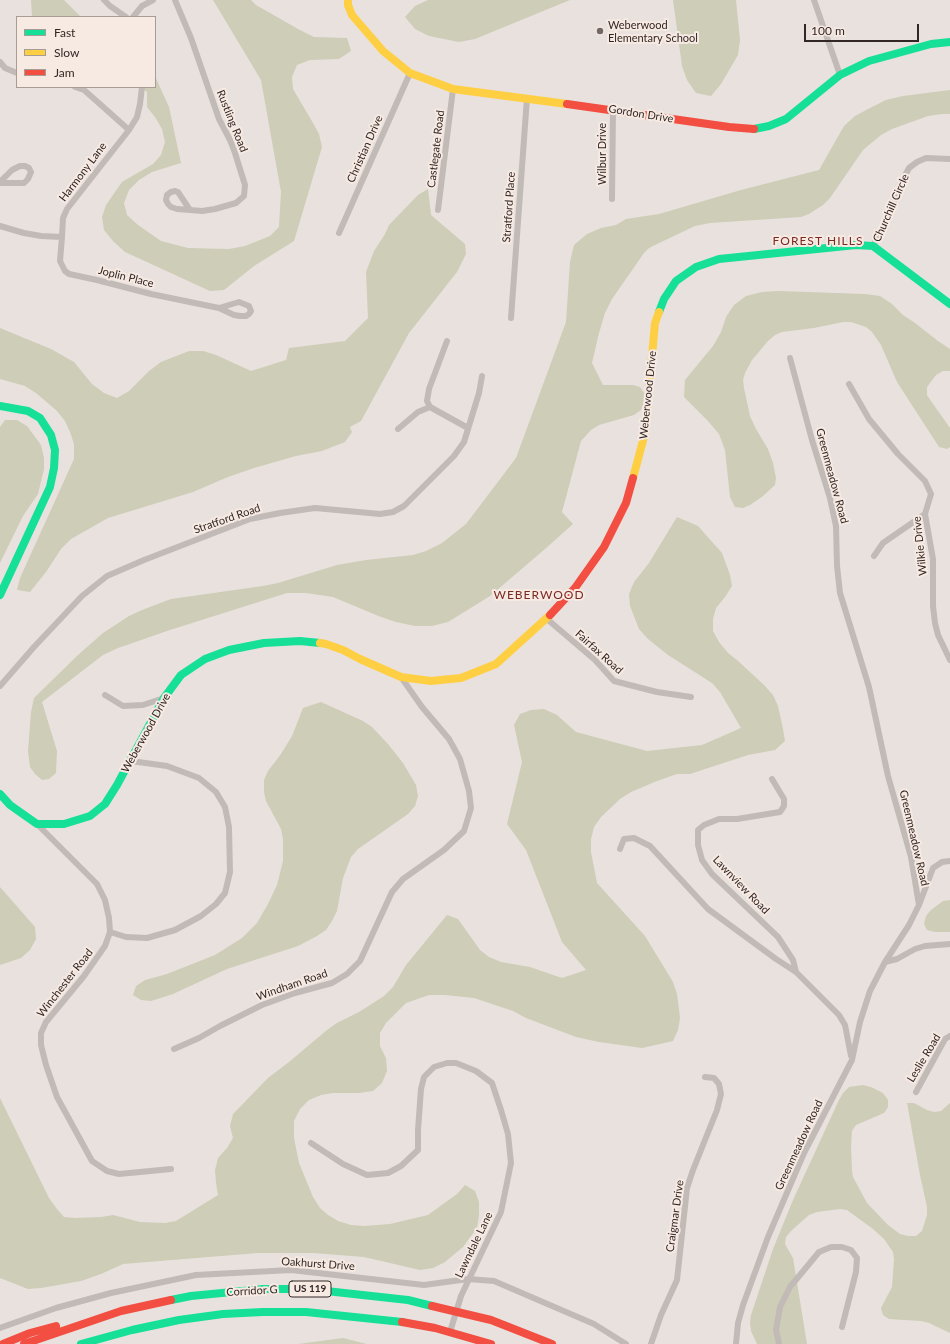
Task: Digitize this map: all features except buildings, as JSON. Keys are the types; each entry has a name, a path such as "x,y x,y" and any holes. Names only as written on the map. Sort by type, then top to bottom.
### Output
{"main road":[{"name":"Gordon Drive","path":"348,0 348,5 352,15 383,51 410,73 453,89 752,129 769,126 786,119 840,75 869,61 931,44 950,42"},
{"name":"Weberwood Drive","path":"37,824 64,824 90,816 105,804 118,785 164,698 181,675 205,659 229,650 264,643 300,641 326,644 343,650 401,677 431,681 461,678 496,664 547,619 575,588 604,547 626,503 645,433 655,323 664,299 676,281 696,267 720,259 856,245 873,246"},
{"name":"Churchill Circle","path":"873,246 950,304"},
{"path":"0,406 28,411 40,418 51,435 55,450 54,468 50,487 0,595"},
{"path":"0,794 10,805 37,824"},
{"name":"Corridor G","path":"24,1344 100,1317 191,1296 263,1289 308,1289 408,1300 491,1320 552,1344"},
{"name":"Corridor G","path":"81,1344 179,1320 222,1314 263,1312 306,1312 362,1317 398,1321 450,1332"},
{"path":"3,1344 37,1331 73,1321 100,1317"},
{"name":"US 119","path":"450,1332 491,1344"}],"street":[{"path":"104,0 125,16"},
{"path":"133,16 142,6 154,0"},
{"name":"Rustling Road","path":"175,0 201,67 219,120 235,153 245,185 244,196 236,203 202,211 190,210"},
{"path":"814,0 840,75"},
{"path":"0,62 2,70 16,73"},
{"name":"Christian Drive","path":"339,233 410,73"},
{"path":"78,88 84,90 128,130"},
{"name":"Harmony Lane","path":"62,237 63,218 67,210 137,117 142,88"},
{"name":"Castlegate Road","path":"438,210 453,89"},
{"name":"Stratford Place","path":"511,318 527,98"},
{"name":"Wilbur Drive","path":"612,199 613,110"},
{"name":"Churchill Circle","path":"873,246 889,214 900,183 909,168 926,158 950,159"},
{"path":"20,166 30,168 31,172 28,179 24,183 0,182 12,170 20,166"},
{"path":"0,226 24,233 41,236 62,237"},
{"name":"Joplin Place","path":"62,237 60,261 65,271 69,274 151,294 219,308"},
{"path":"446,341 429,389 427,401 430,407 468,428"},
{"name":"Greenmeadow Road","path":"736,1344 738,1323 743,1305 768,1237 804,1153 852,1060 862,1016 870,991 885,962 909,925 919,906 911,857 888,776 869,687 840,593 837,566 836,526 830,498 812,440 790,358"},
{"name":"Stratford Road","path":"0,686 82,596 107,576 151,557 250,519 315,508 380,514 393,512 404,506 454,456 464,442 479,393 482,376"},
{"name":"Wilkie Drive","path":"849,384 869,420 898,454 925,480 931,494 925,514 933,559 933,606 938,636 950,660"},
{"path":"398,428 418,412 430,407"},
{"path":"874,556 883,543 925,514"},
{"name":"Fairfax Road","path":"547,619 596,660 614,682 657,692 691,697"},
{"name":"Windham Road","path":"174,1049 199,1038 262,1005 295,993 332,983 347,974 360,961 392,892 399,883 444,850 464,831 471,808 469,791 460,759 449,740 422,707 401,677"},
{"path":"105,695 123,706 143,705 164,698"},
{"path":"37,824 97,884 105,900 110,932 126,937 148,938 175,930 201,916 216,904 224,893 230,872 229,827 225,807 216,792 200,778 167,766 130,761"},
{"name":"Lawnview Road","path":"772,779 784,799 784,806 780,812 737,819 719,819 704,825 698,830 698,845 702,860 712,874 778,937 793,960 796,972"},
{"name":"Lawnview Road","path":"620,848 624,839 634,838 650,846 708,909 796,972 845,1024 852,1060"},
{"path":"919,906 933,868 942,862 950,861"},
{"name":"Winchester Road","path":"110,932 105,946 84,976 46,1022 42,1033 41,1044 46,1065 58,1096 92,1161 107,1171 119,1174 171,1169"},
{"path":"885,962 897,959 915,949 925,946 950,944"},
{"name":"Leslie Road","path":"916,1092 945,1039 950,1036"},
{"name":"Lawndale Lane","path":"311,1143 343,1164 367,1175 388,1173 401,1166 418,1150 421,1089 424,1077 434,1067 447,1063 456,1063 476,1071 492,1083 508,1134 511,1163 501,1212 468,1279 450,1332"},
{"name":"Craigmar Drive","path":"651,1344 661,1315 677,1280 688,1188 693,1170 717,1110 721,1094 719,1084 714,1078 705,1077"},
{"path":"779,1344 776,1330 780,1307 790,1287 819,1252 831,1247 842,1247 851,1250 857,1258 856,1272 842,1327"},
{"name":"Oakhurst Drive","path":"0,1328 56,1308 111,1293 196,1275 291,1270 424,1285 468,1279 494,1281 594,1324 626,1344"}],"green space":[{"path":"31,0 64,0 80,16 32,16"},
{"path":"213,0 251,0 256,5 314,37 347,38 351,51 339,59 310,60 297,65 292,77 293,89 319,134 322,147 294,241 254,266 224,290 210,291 125,252 104,230 102,217 106,205 122,182 153,164 161,155 165,142 162,129 147,107 147,92 142,88 156,88 156,78 169,107 181,163 152,172 139,180 129,190 124,203 127,215 138,225 161,241 188,248 229,249 245,246 270,236 279,227 281,192 261,80"},
{"path":"428,0 570,0 475,39 459,42 429,36 415,29 405,17 415,6"},
{"path":"673,0 736,0 740,40 738,55 721,84 711,96 696,93 687,80 682,66"},
{"path":"950,90 950,114 928,116 892,129 881,135 863,150 830,198 823,205 809,214 801,217 710,223 695,226 649,248 644,253 612,299 605,313 592,363 603,385 633,385 640,387 644,393 644,402 641,410 634,415 599,425 591,430 581,441 562,512 573,524 490,596 448,622 432,626 415,626 381,617 333,597 306,593 287,593 118,648 103,655 42,702 57,751 56,773 49,779 42,780 35,774 30,767 28,751 31,712 34,698 103,633 129,616 171,599 278,583 337,565 413,555 426,551 442,543 466,524 516,458 566,322 570,262 574,245 587,234 601,228 616,225 626,219 659,214 741,190 819,170 844,126 855,116 886,100 903,96"},
{"path":"428,189 431,215 465,244 466,254 457,272 409,333 361,421 350,427 352,432 345,442 322,451 296,456 254,468 193,492 108,518 71,539 61,549 46,572 30,592 17,590 20,578 74,459 74,444 65,421 57,411 36,393 25,386 0,379 0,328 51,349 74,362 92,384 104,393 117,398 129,391 149,371 161,362 189,351 203,351 216,355 251,371 286,360 289,348 345,341 368,318 366,272 374,251 389,225 418,195"},
{"path":"778,291 865,294 880,296 892,304 903,315 950,349 950,371 943,371 936,375 927,387 927,395 950,428 950,447 947,449 939,447 897,382 881,345 872,332 866,327 851,322 843,322 814,328 782,332 775,335 768,341 752,360 743,380 750,416 768,449 773,463 776,478 775,485 750,505 743,508 735,507 730,497 725,450 719,434 684,397 685,380 713,346 721,332 726,317 734,305 746,296 762,292"},
{"path":"5,420 17,420 27,426 41,445 44,458 44,469 38,494 23,516 0,563 0,427"},
{"path":"677,517 698,526 722,553 730,575 732,586 716,608 713,619 713,631 719,642 728,653 773,695 778,706 785,741 775,750 748,755 690,774 677,774 631,792 620,799 601,817 594,827 591,839 591,852 597,883 645,936 673,982 677,994 680,1018 678,1030 673,1041 642,1048 599,1042 576,1037 526,1018 513,1011 474,998 429,995 406,1003 386,1023 380,1033 380,1046 386,1058 387,1071 382,1083 373,1091 359,1093 333,1093 321,1095 309,1100 300,1109 294,1121 294,1138 299,1163 313,1197 320,1208 338,1221 351,1225 365,1226 390,1224 428,1215 457,1194 465,1185 475,1191 479,1202 477,1228 463,1247 445,1262 433,1268 420,1270 364,1257 313,1253 258,1253 123,1264 81,1281 41,1288 28,1289 0,1278 0,1098 49,1198 64,1217 101,1217 113,1215 140,1222 165,1223 176,1221 218,1195 215,1170 218,1158 233,1138 230,1126 233,1114 268,1078 327,1030 384,996 393,987 406,965 447,915 458,919 480,950 489,957 501,962 530,967 562,978 586,970 562,942 526,850 507,824 522,762 514,725 520,714 531,710 544,709 557,715 576,732 647,751 702,745 741,728 720,692 712,683 668,655 648,639 639,629 630,606 629,594 634,582 649,563"},
{"path":"321,702 363,721 372,727 388,744 403,763 416,785 418,796 415,806 408,814 358,849 351,857 343,878 337,911 326,930 298,946 227,969 173,994 151,1001 141,1000 133,995 136,986 145,980 167,974 215,955 242,938 257,923 277,885 283,861 283,839 281,829 266,801 264,780 268,771 292,736 303,708"},
{"path":"0,887 35,927 36,939 30,950 21,958 0,965"},
{"path":"950,900 950,932 935,932 927,930 924,924 926,916 943,901"},
{"path":"863,1085 883,1093 888,1100 888,1107 884,1113 856,1125 852,1131 851,1147 853,1177 867,1203 888,1225 900,1234 908,1236 916,1236 922,1231 927,1215 927,1207 907,1103 914,1103 934,1112 941,1111 950,1103 950,1333 929,1323 889,1319 883,1315 881,1308 892,1287 893,1252 884,1239 873,1229 847,1210 840,1209 817,1212 809,1215 786,1237 785,1244 793,1258 807,1344 757,1344 751,1331 751,1315 773,1249 793,1200 843,1093 849,1087"},
{"path":"343,1338 367,1344 298,1344"}],"traffic: fast":[{"path":"754,129 769,126 786,119 840,75 869,61 931,44 950,42"},
{"path":"659,312 664,299 676,281 696,267 719,259 856,245 873,246 950,304"},
{"path":"0,406 28,411 40,418 51,435 55,450 54,468 50,487 0,595"},
{"path":"0,794 10,805 37,824 64,824 90,816 105,804 117,785 164,698 181,675 205,659 229,650 264,643 300,641 320,643"},
{"path":"171,1300 191,1296 263,1289 308,1289 408,1300 432,1306"},
{"path":"81,1344 132,1330 179,1320 223,1314 306,1312 402,1322"}],"traffic: slow":[{"path":"348,0 348,5 352,15 383,51 410,73 453,89 567,104"},
{"path":"633,478 645,433 655,323 659,312"},
{"path":"320,643 343,650 401,677 431,681 461,678 496,664 550,615"}],"traffic: jam":[{"path":"567,104 729,127 754,129"},
{"path":"550,615 575,588 604,547 626,503 633,478"},
{"path":"24,1344 121,1311 171,1300"},
{"path":"432,1306 491,1320 552,1344"},
{"path":"402,1322 435,1328 491,1344"},
{"path":"3,1344 30,1333 56,1326"}],"place":[{"name":"Weberwood Elementary School","path":"600,31"}],"district":[{"name":"FOREST HILLS","path":"818,241"},
{"name":"WEBERWOOD","path":"539,595"}]}
